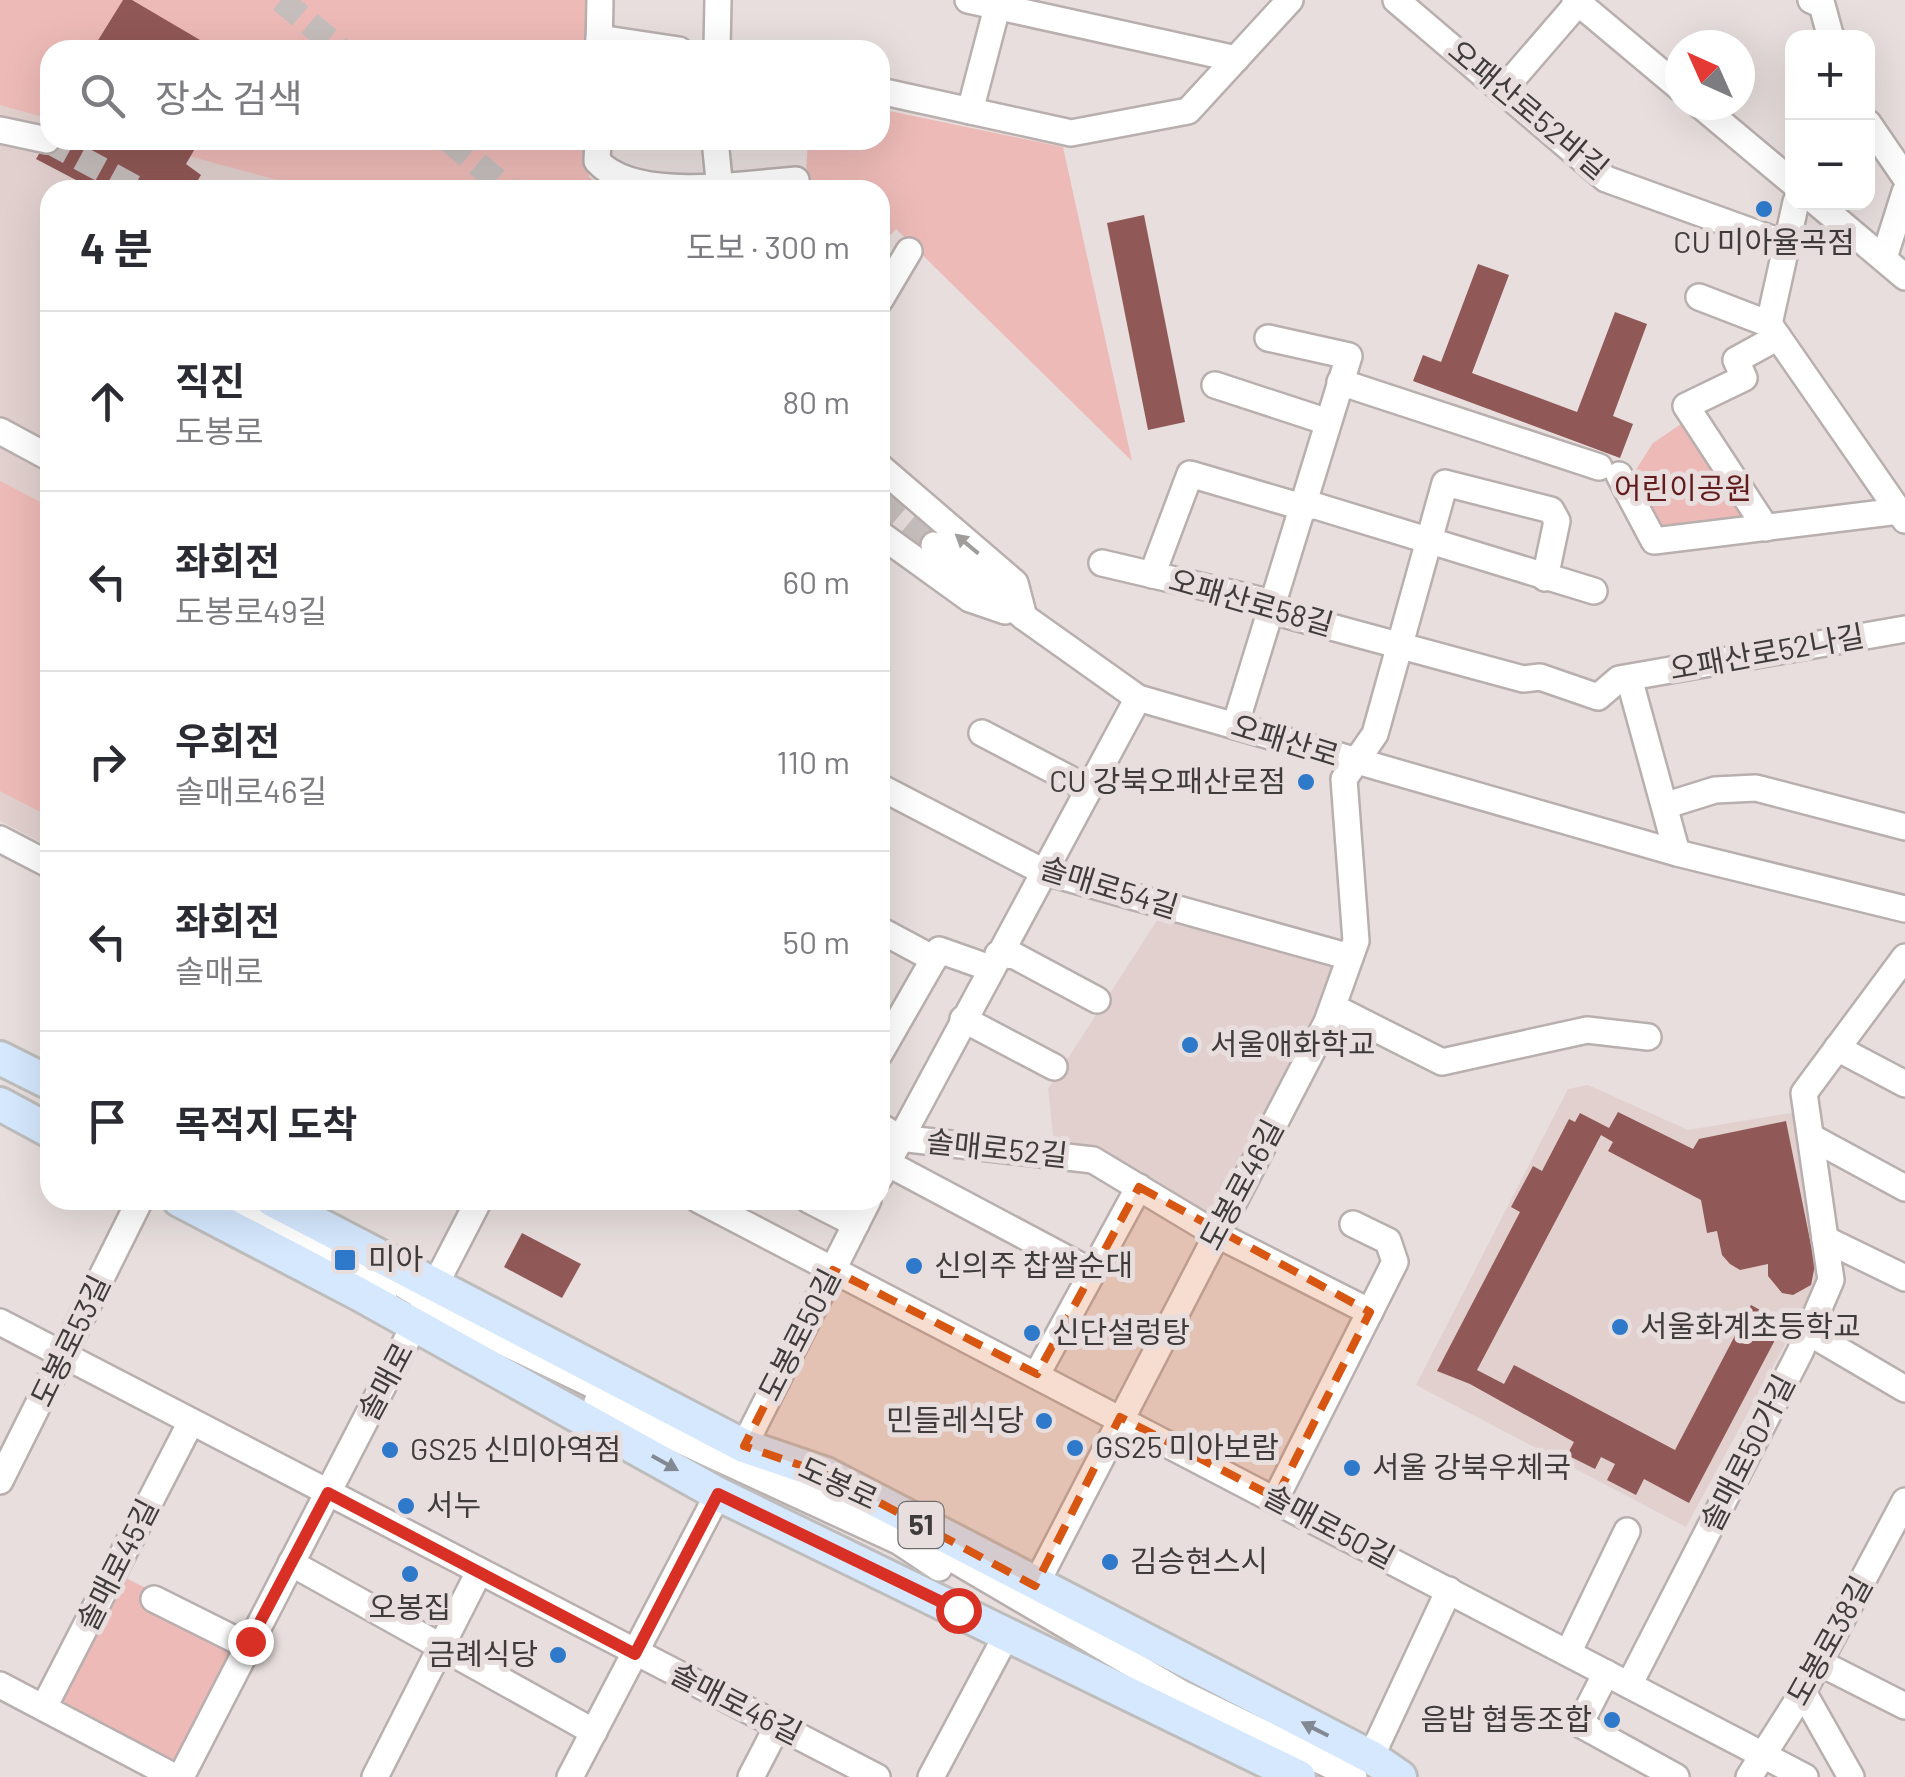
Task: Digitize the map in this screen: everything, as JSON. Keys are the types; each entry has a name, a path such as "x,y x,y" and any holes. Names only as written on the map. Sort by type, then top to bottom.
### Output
{"main road":[{"path":"0,1058 40,1078"},
{"path":"0,1097 40,1114"},
{"name":"도봉로","path":"199,1210 359,1294 426,1307 744,1446 826,1474 1363,1767 1400,1777"},
{"name":"도봉로","path":"261,1212 426,1307 718,1494 1299,1777"}],"street":[{"path":"599,40 600,0"},
{"path":"716,40 718,0"},
{"path":"968,0 998,3 1236,59"},
{"path":"890,93 1071,133 1188,111 1290,0"},
{"name":"오패산로52바길","path":"1396,0 1606,179 1784,243"},
{"path":"1502,91 1576,1 1665,75"},
{"path":"1820,2 1829,30"},
{"path":"970,111 998,3"},
{"path":"1718,120 1785,176"},
{"path":"0,130 40,139"},
{"path":"1875,133 1905,178"},
{"path":"598,150 597,161 610,175 634,180"},
{"path":"716,150 719,180"},
{"path":"1884,258 1905,192"},
{"path":"1766,528 1686,406 1744,378 1736,360 1774,330 1784,243 1794,210"},
{"path":"1826,210 1905,278"},
{"path":"890,282 908,251"},
{"path":"1340,382 1609,471 1654,542 1902,516 1774,330 1699,297"},
{"path":"1234,726 1348,356 1268,338"},
{"path":"1215,385 1328,422"},
{"path":"0,432 40,453"},
{"path":"1152,575 1190,474 1302,507 1316,506 1594,591"},
{"path":"890,476 1015,583 1024,617"},
{"path":"1352,761 1376,734 1446,484 1551,510 1557,521 1545,578"},
{"path":"890,543 970,598 1024,617"},
{"name":"오패산로","path":"934,545 1024,617 1138,698 1677,854 1905,908"},
{"name":"오패산로58길","path":"1102,563 1272,606 1523,679 1540,677 1598,697 1619,679 1628,678"},
{"name":"오패산로52나길","path":"1628,678 1905,629"},
{"path":"1628,678 1667,805 1677,854"},
{"path":"890,1132 963,1020 1138,698"},
{"path":"982,734 1089,789"},
{"name":"도봉로46길","path":"1035,1586 1333,1006 1356,941 1344,779 1352,761"},
{"path":"1667,805 1715,790 1756,788 1905,827"},
{"name":"솔매로54길","path":"890,793 1042,872 1350,957"},
{"path":"0,839 40,860"},
{"path":"890,935 934,959"},
{"path":"890,1020 940,950 994,961 1015,956 1097,1000"},
{"path":"1905,957 1838,1048 1905,1084"},
{"path":"1333,1006 1442,1062 1587,1030 1648,1036"},
{"path":"963,1020 1054,1067"},
{"name":"솔매로50가길","path":"1618,1679 1808,1332 1831,1280 1804,1093 1838,1048"},
{"name":"솔매로52길","path":"890,1132 1094,1160 1216,1234 1370,1312"},
{"path":"1810,1137 1905,1188"},
{"path":"890,1173 1092,1272"},
{"path":"1036,1374 1138,1187"},
{"name":"도봉로53길","path":"0,1481 135,1210"},
{"name":"솔매로","path":"178,1777 475,1210"},
{"name":"솔매로50길","path":"718,1210 1568,1652 1757,1767 1804,1777"},
{"path":"829,1210 856,1224"},
{"name":"도봉로50길","path":"744,1446 863,1210"},
{"path":"261,1212 359,1294"},
{"path":"1276,1498 1395,1262 1388,1242 1353,1224"},
{"path":"1825,1239 1905,1278"},
{"path":"426,1307 866,1510 1181,1692 1363,1767 1448,1590"},
{"path":"426,1307 621,1414 900,1542 1122,1679 1324,1777"},
{"path":"0,1322 328,1493"},
{"path":"1808,1332 1905,1389"},
{"name":"솔매로45길","path":"44,1707 192,1422"},
{"name":"솔매로46길","path":"328,1493 877,1777"},
{"path":"570,1777 718,1494"},
{"name":"도봉로38길","path":"1757,1767 1905,1500"},
{"path":"1568,1652 1628,1531"},
{"path":"292,1563 594,1732"},
{"path":"375,1777 479,1572"},
{"path":"154,1600 248,1646"},
{"path":"931,1777 1006,1636"},
{"path":"1818,1662 1905,1706"},
{"path":"1618,1679 1580,1724 1676,1777"},
{"path":"0,1685 178,1777"},
{"path":"1802,1692 1851,1777"},
{"path":"751,1777 778,1725"}],"highlighted area":[{"path":"1139,1187 1370,1312 1276,1498 1120,1417 1035,1586 826,1474 744,1446 833,1270 1037,1374"}],"shaded area":[{"path":"0,76 40,87 40,150 362,150 396,180 40,180 40,842 0,821"},
{"name":"서울애화학교","path":"1160,916 1339,970 1215,1218 1096,1148 1054,1144 1048,1089"},
{"name":"서울화계초등학교","path":"1588,1085 1688,1130 1797,1112 1825,1270 1686,1527 1416,1385 1568,1089"}],"green space":[{"path":"0,0 591,0 591,40 40,40 40,116 0,105"},
{"path":"890,111 1063,147 1132,461 896,229 890,236 890,180 806,180 807,150 890,150"},
{"path":"167,150 590,150 589,177 593,180 277,180"},
{"name":"어린이공원","path":"1693,416 1766,528 1656,541 1625,487 1653,443"},
{"path":"0,481 40,502 40,812 0,791"},
{"path":"114,1572 250,1641 181,1777 44,1707"}],"building":[{"path":"123,0 132,0 200,40 98,40"},
{"path":"41,150 194,150 186,164 201,175 198,180 76,180 36,159"},
{"path":"1144,215 1185,422 1148,430 1107,223"},
{"path":"1478,264 1509,275 1472,373 1577,412 1615,312 1647,324 1613,416 1633,424 1620,458 1413,381 1423,355 1441,362"},
{"path":"1618,1112 1693,1149 1699,1139 1786,1121 1815,1265 1811,1285 1793,1295 1782,1293 1768,1276 1768,1264 1740,1270 1730,1264 1722,1255 1717,1231 1707,1233 1701,1200 1608,1151 1613,1142 1601,1135 1477,1370 1504,1384 1514,1365 1675,1450 1751,1305 1784,1323 1689,1503 1644,1479 1636,1495 1607,1480 1615,1464 1601,1457 1595,1469 1567,1455 1574,1442 1470,1384 1437,1371 1520,1212 1511,1207 1533,1166 1542,1171 1569,1119 1575,1122 1580,1113 1609,1128"},
{"path":"522,1233 581,1264 562,1298 504,1267"}],"tunnel":[{"path":"281,0 329,40"},
{"path":"65,150 121,180"},
{"path":"461,150 496,180"},
{"path":"890,508 934,545"}],"place":[{"name":"CU 미아율곡점","path":"1764,209"},
{"name":"CU 강북오패산로점","path":"1306,782"},
{"name":"서울애화학교","path":"1190,1045"},
{"name":"미아","path":"345,1260"},
{"name":"신의주 찹쌀순대","path":"914,1266"},
{"name":"서울화계초등학교","path":"1620,1327"},
{"name":"신단설렁탕","path":"1032,1333"},
{"name":"민들레식당","path":"1044,1421"},
{"name":"GS25 미아보람","path":"1075,1448"},
{"name":"GS25 신미아역점","path":"390,1450"},
{"name":"서울 강북우체국","path":"1352,1468"},
{"name":"서누","path":"406,1506"},
{"name":"김승현스시","path":"1110,1562"},
{"name":"오봉집","path":"410,1574"},
{"name":"금례식당","path":"558,1655"},
{"name":"음밥 협동조합","path":"1612,1720"}],"route":[{"path":"250,1641 328,1493 635,1654 718,1494 958,1610"}]}
